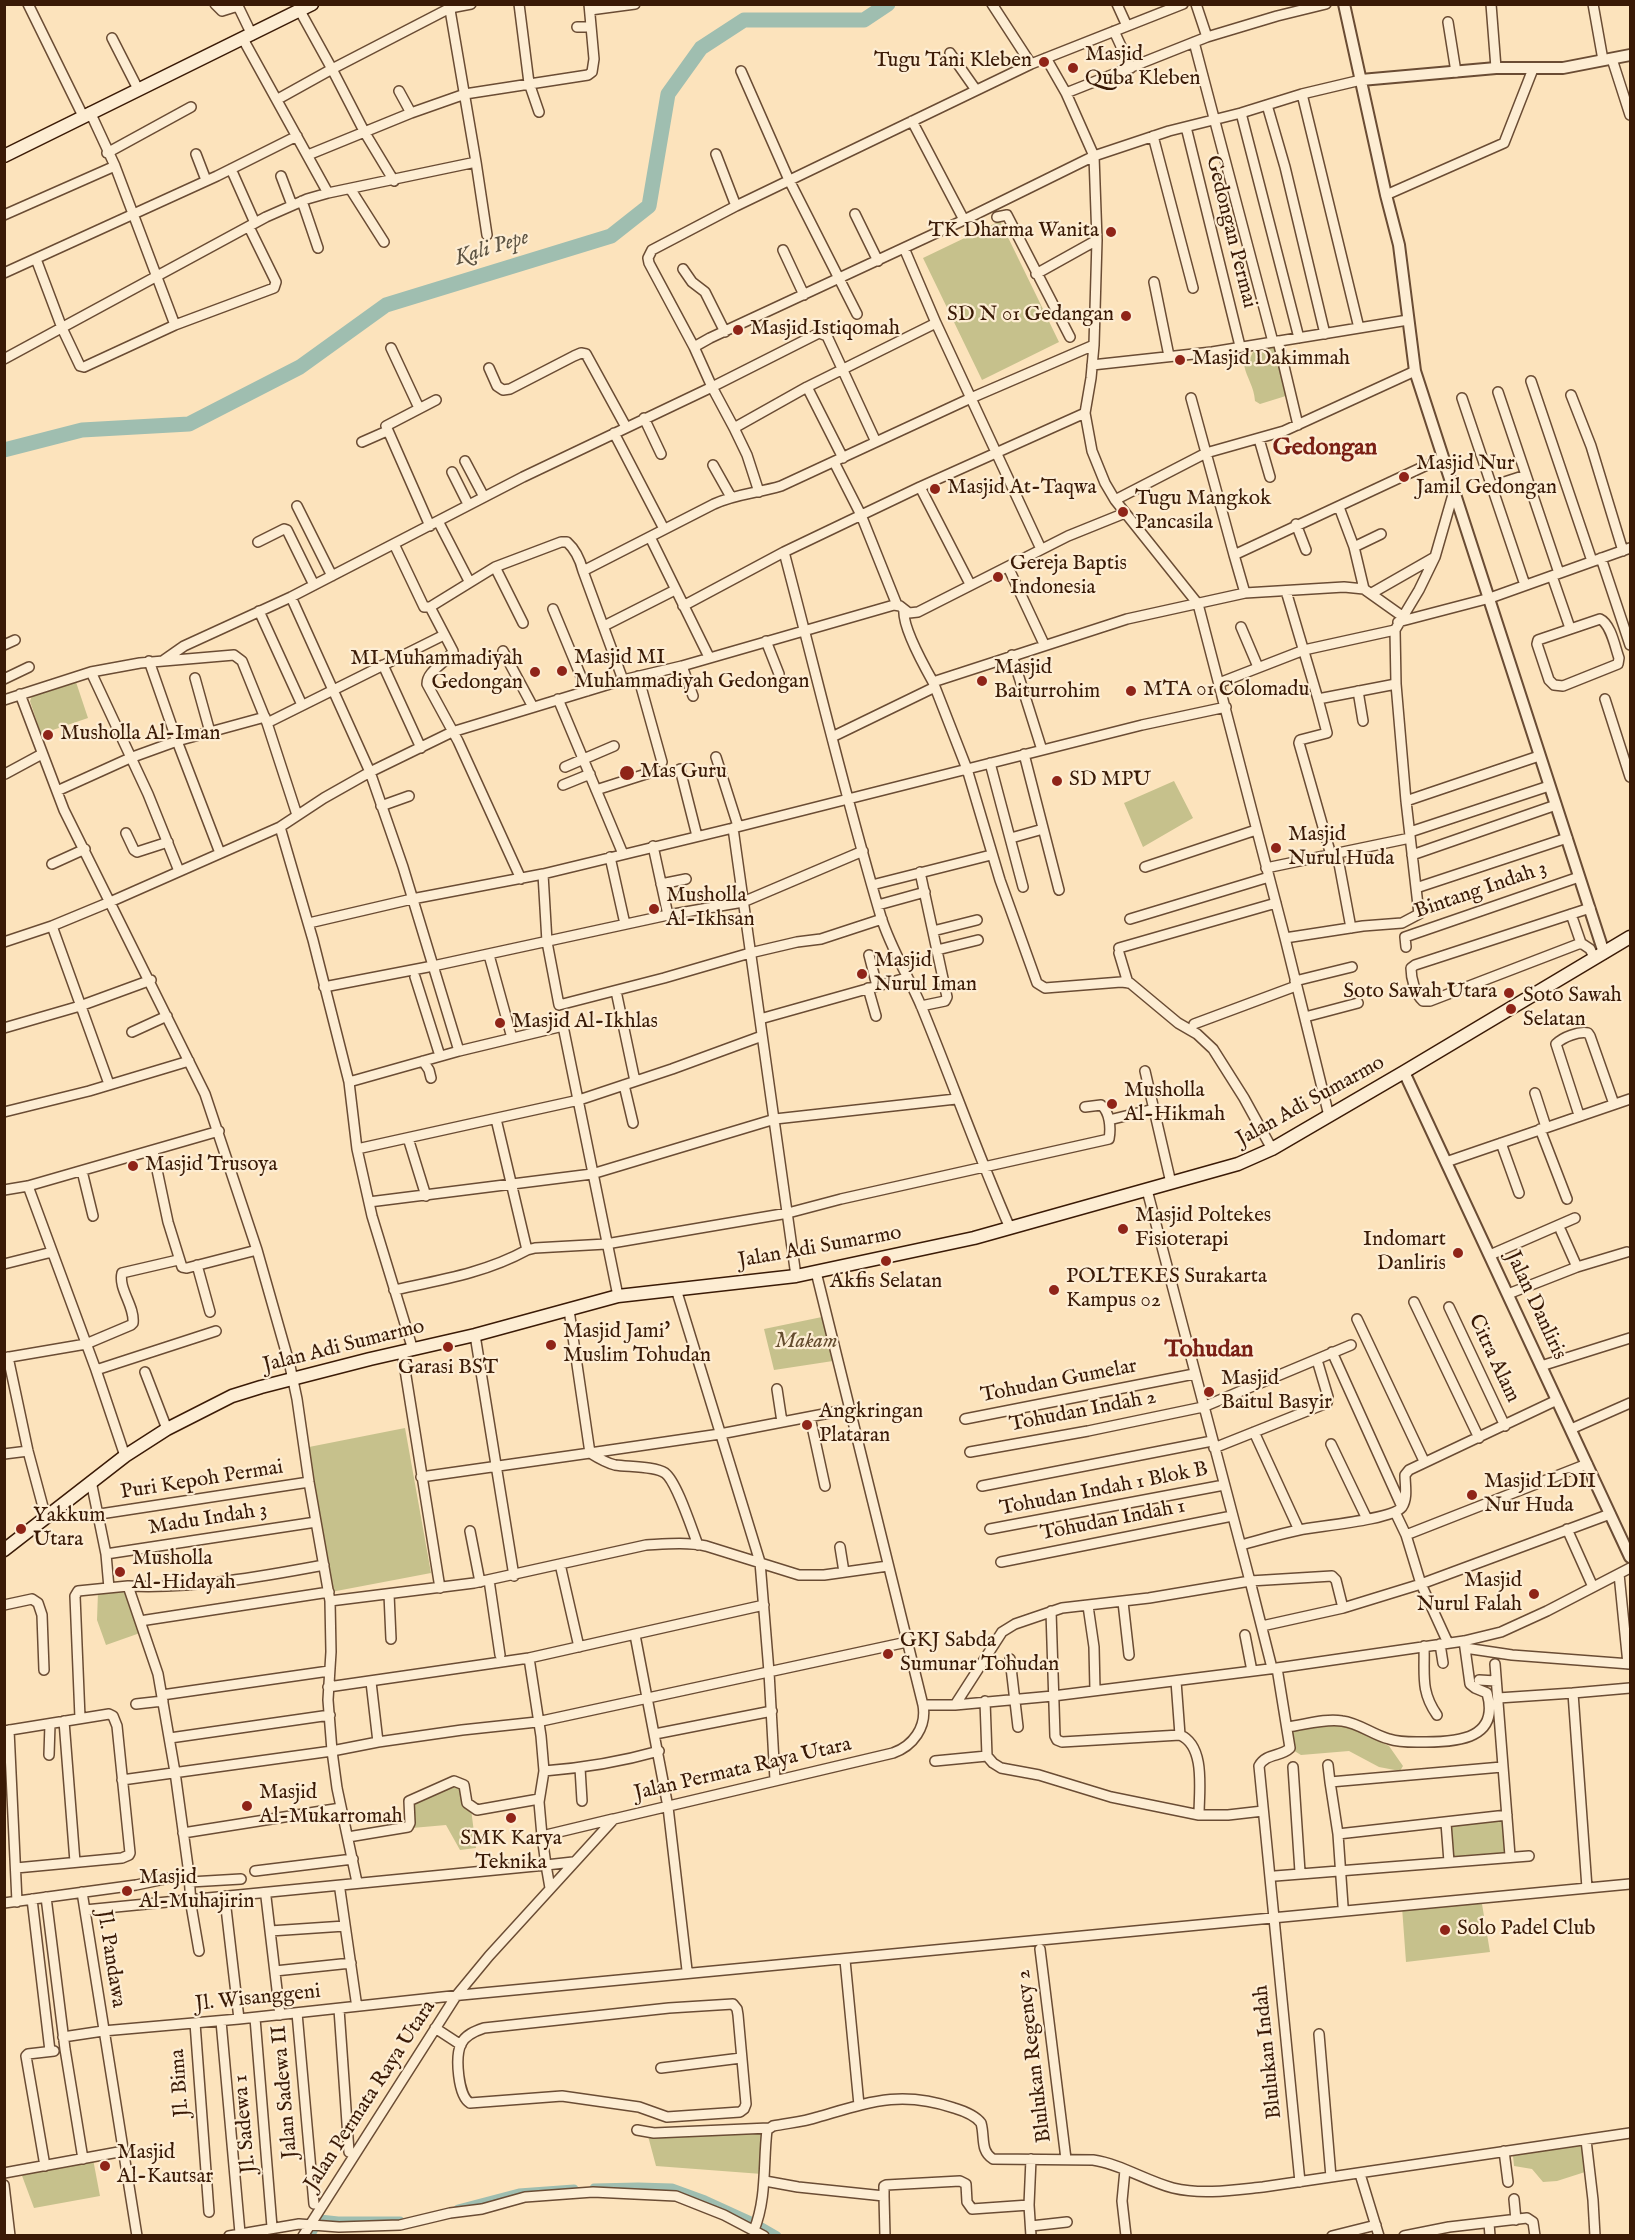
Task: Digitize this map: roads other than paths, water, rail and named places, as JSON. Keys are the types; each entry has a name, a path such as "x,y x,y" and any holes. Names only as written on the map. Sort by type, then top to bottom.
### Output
{"main road":[{"path":"4,156 309,6"},
{"name":"Jalan Adi Sumarmo","path":"5,1549 125,1456 166,1429 232,1396 292,1378 476,1335 618,1296 796,1276 974,1238 1149,1197 1171,1184 1238,1164 1272,1149 1329,1116 1630,937"}],"street":[{"path":"28,4 115,166 175,325"},
{"path":"215,4 222,11 238,5 247,37 328,194"},
{"path":"278,99 449,6 471,4"},
{"path":"519,4 529,84 539,112"},
{"path":"308,155 411,113 465,94 583,76 592,72 594,59 589,7 634,4"},
{"path":"992,4 1031,64"},
{"path":"1117,4 1127,26"},
{"path":"759,492 747,455 694,347 649,263 649,254 736,206 1031,64 1183,4"},
{"path":"1196,4 1207,37"},
{"path":"1066,93 1207,37 1326,4"},
{"path":"1344,4 1399,245 1415,371 1590,908 1600,956"},
{"path":"1491,4 1496,68"},
{"path":"1593,4 1608,59 1630,115"},
{"path":"309,6 332,69 365,133 394,181"},
{"path":"449,6 487,235"},
{"path":"1448,22 1456,72"},
{"path":"577,27 591,27"},
{"path":"1114,31 1131,68"},
{"path":"112,38 138,89"},
{"path":"1194,42 1298,425"},
{"path":"950,53 976,90"},
{"path":"694,347 1094,156 1153,136 1302,94 1361,80 1496,68 1563,68 1630,55"},
{"path":"1046,58 1066,93 1094,156 1097,240 1094,345 1084,414 1092,451 1105,483 1115,500 1198,604 1329,1116"},
{"path":"1386,195 1504,143 1533,69"},
{"path":"741,71 789,180 857,314"},
{"path":"399,91 411,113"},
{"path":"1302,94 1359,328"},
{"path":"1267,105 1285,167 1325,334"},
{"path":"107,153 191,107"},
{"path":"1241,113 1299,338"},
{"path":"912,121 964,220"},
{"name":"Gedongan Permai","path":"1186,127 1240,346"},
{"path":"6,269 36,259 297,136"},
{"path":"1153,136 1193,288"},
{"path":"196,154 206,180"},
{"path":"716,154 736,206"},
{"path":"4,359 292,205 328,194 476,162"},
{"path":"4,215 115,166"},
{"path":"36,259 62,328 80,366 84,367 175,325 276,286 231,169"},
{"path":"281,176 292,205"},
{"path":"351,189 384,242"},
{"path":"302,201 318,248"},
{"path":"855,214 878,261"},
{"path":"997,217 1007,215 1070,337"},
{"path":"1036,274 1097,240"},
{"path":"904,248 936,323 1041,549"},
{"path":"783,250 804,295"},
{"path":"683,268 693,282 705,292 725,332"},
{"path":"1154,282 1169,356"},
{"path":"1092,365 1212,352 1408,320"},
{"path":"734,428 807,387 936,323"},
{"path":"164,660 184,646 291,597 434,524 468,504 819,333 827,336 876,442"},
{"path":"583,571 731,497 781,486 971,398 1094,345"},
{"path":"391,348 419,408"},
{"path":"489,368 497,386 503,390 510,389 574,356 581,353 586,354 626,427"},
{"path":"1115,500 1206,453 1259,439 1298,425 1415,371"},
{"path":"1531,381 1630,645"},
{"path":"807,387 901,607 909,631 934,685 967,769 991,855 1026,956 1040,986 1045,988 1128,983"},
{"path":"1498,392 1526,475 1570,628"},
{"path":"1218,683 1304,650 1490,598 1627,549 1571,395"},
{"path":"1191,398 1245,594"},
{"path":"1462,398 1525,585"},
{"path":"436,400 387,424 387,431 434,524 469,581"},
{"path":"683,606 784,552 861,515 1084,414"},
{"path":"644,418 661,453"},
{"path":"362,442 387,431"},
{"path":"614,433 664,529"},
{"path":"1259,439 1270,477"},
{"path":"1234,555 1296,524 1339,507 1442,458"},
{"path":"465,461 484,497"},
{"path":"713,465 731,497"},
{"path":"452,472 468,504"},
{"path":"1492,486 1526,475"},
{"path":"921,487 970,584"},
{"path":"1285,938 1402,922 1417,917 1419,913 1396,684 1398,623 1419,590 1435,557 1454,491"},
{"path":"297,506 332,576"},
{"path":"1339,507 1368,591 1398,623"},
{"path":"4,942 52,926 110,902 280,827 370,772 452,732 623,680 682,666 804,630 901,607 911,613 918,612 1041,549 1125,513"},
{"path":"1296,524 1306,550"},
{"path":"258,542 284,529 287,530 314,585"},
{"path":"1354,547 1381,534"},
{"path":"650,537 709,657"},
{"path":"394,544 424,607 430,607 495,567 561,542 567,542 577,554 623,680"},
{"path":"784,552 847,800 882,919 906,978 921,1006 956,1099 1010,1228"},
{"path":"832,736 934,685 1044,644 1127,619 1245,594 1344,587 1368,591 1435,557"},
{"path":"495,567 523,623"},
{"path":"1008,567 1044,644"},
{"path":"604,626 675,590"},
{"path":"1286,591 1327,733 1301,740 1299,743 1334,854 1351,928"},
{"path":"291,597 370,772 434,966 459,1051"},
{"path":"430,607 453,653 429,675 427,681 521,879"},
{"path":"553,609 587,691"},
{"path":"260,611 302,705"},
{"path":"1604,621 1619,658 1618,664 1563,686 1554,685 1549,680 1537,641 1542,637 1570,628 1604,621"},
{"path":"1241,627 1258,667"},
{"path":"57,792 130,758 177,741 266,720 302,705 444,635"},
{"path":"4,645 15,640"},
{"path":"766,641 779,674"},
{"path":"503,651 533,707"},
{"path":"12,697 91,672 149,661 224,654 238,657 242,661 266,720 297,815"},
{"path":"1012,655 1042,750"},
{"path":"149,661 220,853"},
{"path":"383,665 421,748"},
{"path":"682,666 693,696"},
{"path":"4,679 29,667"},
{"path":"91,672 148,794 179,871"},
{"path":"639,676 662,762"},
{"path":"195,678 210,732"},
{"path":"1318,699 1396,684"},
{"path":"4,685 42,754 84,849 151,980 205,1094 257,1250 292,1378 329,1596 332,1631 328,1687 332,1751 341,1808 357,1882"},
{"path":"1358,691 1363,721"},
{"path":"558,699 622,854"},
{"path":"1605,699 1630,777"},
{"path":"309,923 412,899 543,874 1024,754 1226,707"},
{"path":"565,767 614,746"},
{"path":"5,774 42,754"},
{"path":"1024,754 1059,890"},
{"path":"1406,801 1539,756"},
{"path":"716,757 736,827 743,902 796,1276"},
{"path":"990,763 1023,887"},
{"path":"680,769 697,836"},
{"path":"596,790 649,772"},
{"path":"563,785 590,774"},
{"path":"1130,919 1268,872 1412,835 1549,786"},
{"path":"381,806 409,796"},
{"path":"1412,855 1556,806"},
{"path":"280,827 309,923 349,1082 357,1149 369,1202 394,1290 407,1350 421,1477 440,1588"},
{"path":"1011,838 1043,828"},
{"path":"1145,867 1256,830"},
{"path":"126,833 137,852 168,843"},
{"path":"1416,888 1567,838"},
{"path":"653,846 668,915"},
{"path":"52,864 84,849"},
{"path":"324,987 434,966 668,915 743,902 863,851"},
{"path":"873,885 991,855"},
{"path":"610,857 625,924"},
{"path":"920,872 946,999 921,1006"},
{"path":"543,874 546,942 618,1296"},
{"name":"Bintang Indah 3","path":"1406,947 1406,937 1579,876"},
{"path":"661,884 686,879"},
{"path":"878,905 925,892"},
{"path":"1272,1149 1239,1089 1213,1049 1197,1034 1179,1023 1128,983 1119,950 1276,903"},
{"path":"1581,943 1430,1001 1418,996 1411,973 1411,968 1415,965 1590,908"},
{"path":"1571,914 1581,943 1600,956"},
{"path":"560,1005 750,953 821,939 882,919"},
{"path":"933,931 976,920"},
{"path":"52,926 109,1084"},
{"path":"937,950 978,940"},
{"path":"489,954 512,1038"},
{"path":"869,956 876,1016"},
{"path":"1194,1024 1296,984 1352,967"},
{"path":"415,977 440,1056"},
{"path":"760,1019 906,978"},
{"path":"4,1028 80,1006 151,980"},
{"path":"616,991 635,1081"},
{"path":"1305,1017 1358,1003"},
{"path":"132,1032 167,1016"},
{"path":"349,1082 459,1051 563,1026"},
{"path":"1579,1115 1556,1047 1560,1041 1582,1032 1590,1036 1614,1104"},
{"path":"357,1149 579,1100 762,1036"},
{"path":"4,1112 189,1061"},
{"path":"423,1061 431,1078"},
{"path":"1144,1071 1171,1184"},
{"name":"Jalan Danliris","path":"1404,1072 1630,1557"},
{"path":"624,1085 633,1123"},
{"path":"1535,1093 1543,1128 1567,1199"},
{"path":"369,1202 592,1174 775,1119 956,1099"},
{"path":"1446,1162 1630,1099"},
{"path":"394,1290 499,1265 535,1248 606,1244 788,1213 1110,1137 1109,1120 1104,1106 1085,1107"},
{"path":"1109,1120 1154,1109"},
{"path":"496,1119 527,1250"},
{"path":"4,1190 28,1186 219,1131"},
{"path":"408,1138 426,1196"},
{"path":"1501,1143 1519,1193"},
{"path":"153,1151 161,1195 178,1260 184,1268 257,1250"},
{"path":"82,1171 93,1216"},
{"path":"28,1186 125,1456"},
{"path":"1149,1197 1194,1374 1275,1668 1287,1727 1337,1720 1393,1740 1437,1742 1457,1741 1469,1737 1485,1725 1489,1711 1487,1693 1470,1684 1464,1645"},
{"path":"1490,1255 1575,1218"},
{"path":"1561,1231 1577,1267"},
{"path":"4,1264 52,1252"},
{"path":"1508,1294 1577,1267 1628,1252"},
{"path":"46,1518 6,1357 86,1344 133,1323 134,1316 122,1281 122,1273 178,1260"},
{"path":"197,1265 210,1312"},
{"name":"Jalan Permata Raya Utara","path":"303,2235 315,2224 437,2030 489,1956 614,1819 878,1757 906,1748 922,1726 925,1717 923,1705 816,1272"},
{"path":"676,1289 760,1562 770,1672 775,1780"},
{"path":"1414,1302 1479,1438"},
{"name":"Citra Alam","path":"1449,1307 1505,1426"},
{"path":"569,1310 590,1453"},
{"path":"1358,1319 1424,1461"},
{"path":"96,1370 216,1331"},
{"path":"476,1335 514,1576"},
{"path":"1542,1366 1630,1338"},
{"name":"Tohudan Indah 2","path":"970,1452 1203,1407 1351,1345"},
{"path":"1332,1353 1398,1509 1420,1584 1444,1643 1443,1663"},
{"path":"982,1486 1213,1445 1254,1432 1327,1403 1328,1397 1317,1360"},
{"path":"145,1372 166,1429"},
{"name":"Tohudan Gumelar","path":"965,1419 1194,1374"},
{"path":"777,1389 782,1422"},
{"path":"1241,1545 1299,1530 1367,1519 1398,1509 1406,1490 1405,1475 1409,1470 1557,1400"},
{"path":"1571,1429 1630,1403"},
{"path":"421,1477 720,1434 850,1409"},
{"path":"810,1417 825,1486"},
{"path":"1254,1432 1299,1530"},
{"path":"1331,1444 1367,1519"},
{"path":"4,1454 28,1451"},
{"path":"590,1453 614,1465 661,1471 668,1475 679,1496 698,1545"},
{"path":"1406,1535 1587,1464"},
{"path":"91,1481 100,1514 109,1588"},
{"name":"Puri Kepoh Permai","path":"100,1514 309,1482"},
{"name":"Tohudan Indah 1 Blok B","path":"990,1529 1224,1485"},
{"path":"1262,1626 1342,1608 1420,1584 1610,1514"},
{"name":"Tohudan Indah 1","path":"1001,1562 1232,1516"},
{"name":"Madu Indah 3","path":"106,1554 316,1522"},
{"path":"1568,1529 1593,1587"},
{"path":"470,1531 484,1581 500,1655"},
{"path":"140,1621 329,1596 389,1594 440,1588 514,1576 646,1545 668,1543 698,1545 799,1575 888,1566"},
{"path":"840,1548 844,1572"},
{"path":"560,1564 579,1647"},
{"path":"80,1718 75,1596 78,1591 128,1586 164,1587 324,1565"},
{"path":"1464,1645 1500,1632 1630,1568"},
{"path":"923,1705 953,1705 1053,1696 1275,1668 1444,1643 1512,1655 1629,1664 1619,1574"},
{"path":"953,1705 1002,1632 1015,1623 1051,1611 1124,1602 1250,1581 1334,1577 1342,1608"},
{"path":"128,1586 158,1674 170,1738 199,1951"},
{"path":"389,1594 391,1639"},
{"path":"4,1605 32,1599 38,1603 42,1615 44,1670"},
{"path":"1124,1602 1129,1655"},
{"path":"328,1687 529,1659 765,1605"},
{"path":"1088,1606 1094,1647 1095,1690"},
{"path":"1051,1611 1055,1736 1061,1742 1180,1735 1191,1741 1197,1753 1199,1815"},
{"path":"635,1635 668,1807 687,1970"},
{"path":"1245,1635 1252,1671"},
{"path":"122,1779 332,1751 462,1730 537,1722 907,1642"},
{"path":"1424,1646 1425,1692 1437,1714"},
{"path":"529,1659 541,1736 544,1771 539,1799 550,1888"},
{"path":"1010,1659 1018,1727"},
{"path":"1495,1664 1510,1856"},
{"path":"136,1704 329,1671"},
{"path":"1176,1680 1180,1735"},
{"path":"1479,1680 1496,1681"},
{"path":"371,1682 378,1742"},
{"path":"1498,1698 1630,1688"},
{"path":"1573,1693 1587,1888"},
{"path":"985,1701 987,1756 996,1766 1039,1774 1129,1802 1199,1815 1228,1815 1263,1811"},
{"path":"655,1734 772,1711"},
{"path":"16,1868 122,1858 129,1855 117,1726 113,1716 109,1714 80,1718 7,1731 9,1810 16,1868 17,1902"},
{"path":"170,1738 330,1714"},
{"path":"64,1721 75,1862"},
{"path":"49,1755 50,1724"},
{"name":"Blulukan Indah","path":"1287,1727 1289,1750 1266,1757 1259,1766 1300,2182"},
{"path":"544,1771 621,1761 659,1751"},
{"path":"935,1761 987,1756"},
{"path":"1328,1765 1338,1834 1343,1906"},
{"path":"1293,1767 1300,1872"},
{"path":"1330,1782 1502,1767"},
{"path":"580,1768 582,1801"},
{"path":"348,1837 405,1828 410,1823 408,1804 411,1800 454,1781 464,1785 467,1803 477,1810 539,1799"},
{"path":"183,1833 341,1808"},
{"path":"1338,1834 1507,1815"},
{"path":"542,1836 614,1819"},
{"path":"1446,1823 1449,1862"},
{"path":"1275,1876 1300,1872 1529,1856"},
{"path":"255,1872 353,1859"},
{"path":"85,1910 573,1862"},
{"path":"4,1903 190,1878 241,1879"},
{"name":"Jl. Wisanggeni","path":"63,2037 103,2031 1630,1884"},
{"path":"340,1890 356,2001"},
{"name":"Jl. Pandawa","path":"82,1892 136,2235"},
{"path":"46,1897 63,2037 83,2159"},
{"path":"266,1897 280,2015"},
{"path":"32,1899 50,2051"},
{"path":"226,1908 240,2019"},
{"path":"270,1931 345,1926"},
{"path":"37,1933 50,1932"},
{"name":"Blulukan Regency 2","path":"1040,1949 1066,2159"},
{"path":"845,1960 859,2105"},
{"path":"41,1964 54,1963"},
{"path":"275,1971 351,1963"},
{"path":"730,2003 735,2005 738,2011 746,2097 744,2109 740,2112 667,2117 639,2107 562,2096 468,2102 460,2088 458,2057 461,2044 468,2036 484,2028 730,2003"},
{"path":"339,2008 349,2152"},
{"name":"Jalan Sadewa II","path":"297,2013 314,2204"},
{"name":"Jl. Sadewa 1","path":"255,2018 272,2227"},
{"path":"221,2021 240,2233"},
{"name":"Jl. Bima","path":"195,2023 209,2212"},
{"path":"437,2030 461,2044"},
{"path":"1319,2034 1331,2177"},
{"path":"45,2166 26,2056 65,2049"},
{"path":"661,2068 741,2058"},
{"path":"638,2130 654,2133 769,2128 817,2118 859,2105 907,2098 936,2102 973,2116 980,2122 984,2149 990,2157 996,2159 1102,2161 1174,2188 1190,2190 1230,2190 1300,2182 1630,2133"},
{"path":"756,2225 765,2181 769,2128"},
{"path":"1586,2140 1595,2235"},
{"path":"4,2173 124,2151"},
{"path":"1504,2151 1508,2182"},
{"path":"1031,2159 1029,2205 1031,2231 1067,2222"},
{"path":"1125,2170 1122,2201 1126,2235"},
{"path":"1360,2174 1379,2235"},
{"path":"765,2181 798,2187 884,2196"},
{"path":"885,2235 886,2184 960,2181 966,2184 967,2202 972,2209 1029,2205"},
{"path":"4,2185 10,2235"},
{"path":"229,2235 272,2227 315,2224 339,2227 400,2225 482,2209 525,2196 593,2192 676,2196 756,2225 764,2235"},
{"path":"1514,2199 1516,2220"},
{"path":"1404,2235 1449,2227 1530,2219 1534,2224 1535,2235"},
{"path":"1489,2223 1490,2235"},
{"path":"1332,2235 1376,2225"}],"waterway":[{"name":"Kali Pepe","path":"4,450 82,430 189,424 300,367 386,305 611,236 649,206 668,94 701,48 744,20 864,20 888,4"},
{"path":"594,2188 672,2188 751,2221 777,2236"},
{"path":"458,2209 519,2193 574,2189"},
{"path":"310,2236 320,2219 400,2221"}],"place":[{"name":"Tugu Tani Kleben","path":"1044,62"},
{"name":"Masjid Quba Kleben","path":"1073,68"},
{"name":"TK Dharma Wanita","path":"1111,232"},
{"name":"SD N 01 Gedangan","path":"1126,316"},
{"name":"Masjid Istiqomah","path":"738,330"},
{"name":"Masjid Dakimmah","path":"1180,360"},
{"name":"Masjid Nur Jamil Gedongan","path":"1404,477"},
{"name":"Masjid At-Taqwa","path":"935,489"},
{"name":"Tugu Mangkok Pancasila","path":"1123,512"},
{"name":"Gereja Baptis Indonesia","path":"998,577"},
{"name":"Masjid MI Muhammadiyah Gedongan","path":"562,671"},
{"name":"MI Muhammadiyah Gedongan","path":"535,672"},
{"name":"Masjid Baiturrohim","path":"982,681"},
{"name":"MTA 01 Colomadu","path":"1131,691"},
{"name":"Musholla Al-Iman","path":"48,735"},
{"name":"Mas Guru","path":"627,773"},
{"name":"SD MPU","path":"1057,781"},
{"name":"Masjid Nurul Huda","path":"1276,848"},
{"name":"Musholla Al-Ikhsan","path":"654,909"},
{"name":"Masjid Nurul Iman","path":"862,974"},
{"name":"Soto Sawah Utara","path":"1509,993"},
{"name":"Soto Sawah Selatan","path":"1511,1009"},
{"name":"Masjid Al-Ikhlas","path":"500,1023"},
{"name":"Musholla Al-Hikmah","path":"1112,1104"},
{"name":"Masjid Trusoya","path":"133,1166"},
{"name":"Masjid Poltekes Fisioterapi","path":"1123,1229"},
{"name":"Indomart Danliris","path":"1458,1253"},
{"name":"Akfis Selatan","path":"886,1261"},
{"name":"POLTEKES Surakarta Kampus 02","path":"1054,1290"},
{"name":"Masjid Jami' Muslim Tohudan","path":"551,1345"},
{"name":"Garasi BST","path":"448,1347"},
{"name":"Masjid Baitul Basyir","path":"1209,1392"},
{"name":"Angkringan Plataran","path":"807,1425"},
{"name":"Masjid LDII Nur Huda","path":"1472,1495"},
{"name":"Yakkum Utara","path":"21,1529"},
{"name":"Musholla Al-Hidayah","path":"120,1572"},
{"name":"Masjid Nurul Falah","path":"1534,1594"},
{"name":"GKJ Sabda Sumunar Tohudan","path":"888,1654"},
{"name":"Masjid Al-Mukarromah","path":"247,1806"},
{"name":"SMK Karya Teknika","path":"511,1818"},
{"name":"Masjid Al-Muhajirin","path":"127,1891"},
{"name":"Solo Padel Club","path":"1445,1930"},
{"name":"Masjid Al-Kautsar","path":"105,2166"}],"district":[{"name":"Gedongan","path":"1325,449"},
{"name":"Tohudan","path":"1209,1351"}],"park label":[{"name":"Makam","path":"806,1343"}]}
